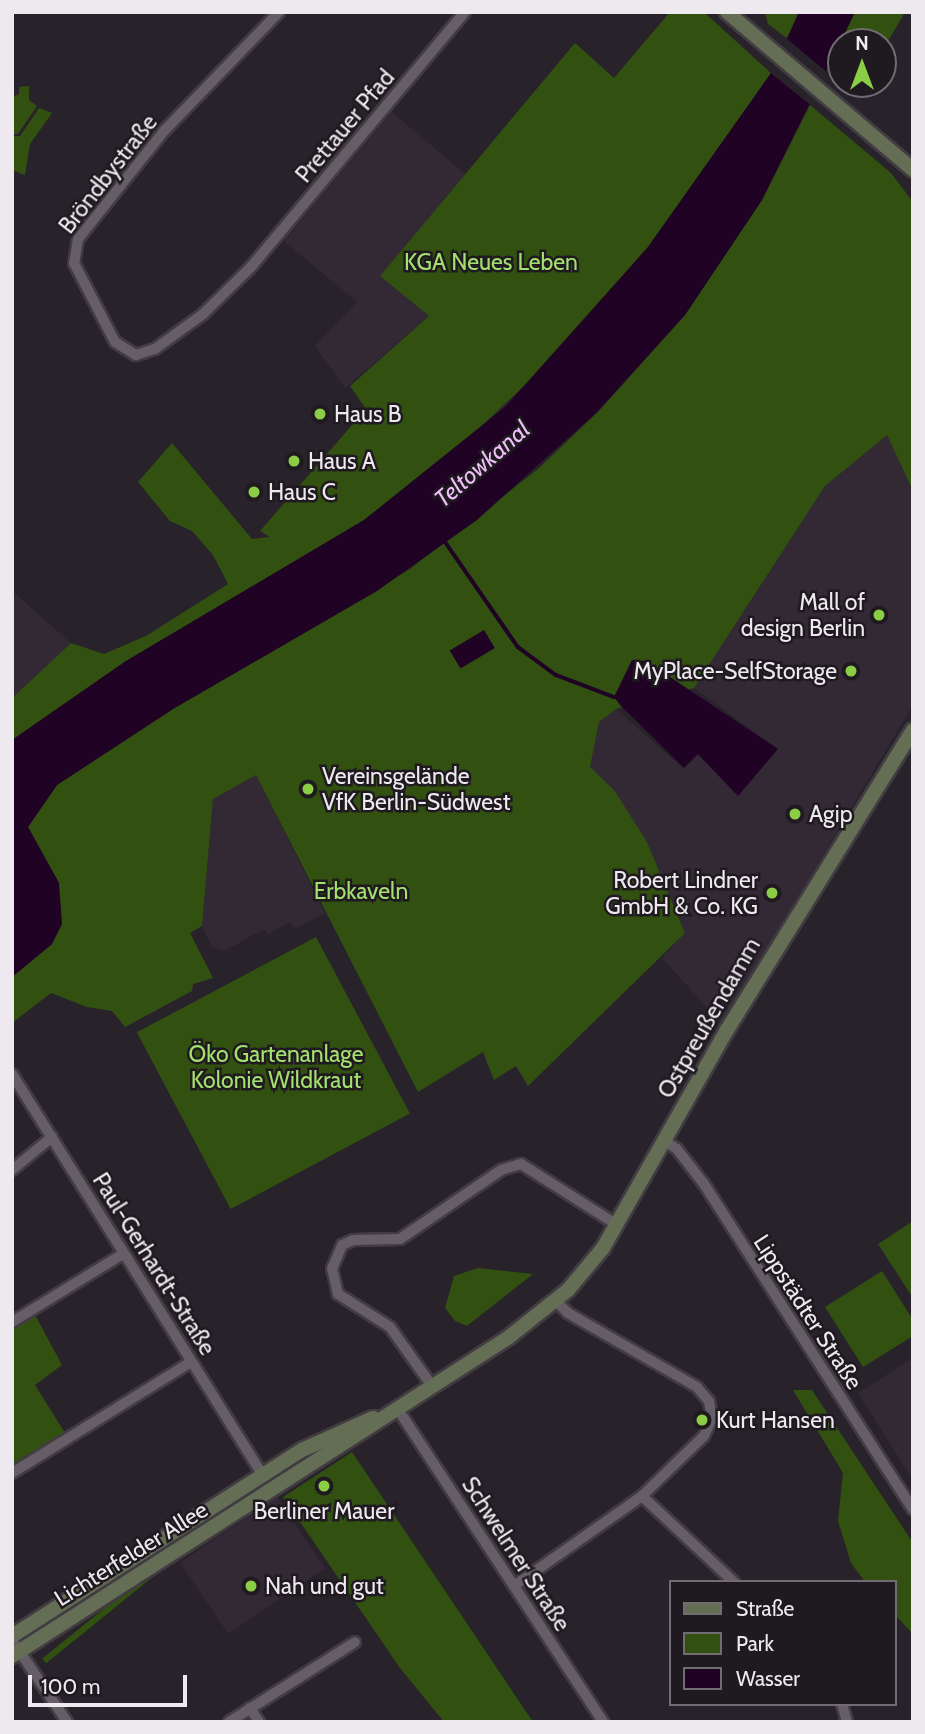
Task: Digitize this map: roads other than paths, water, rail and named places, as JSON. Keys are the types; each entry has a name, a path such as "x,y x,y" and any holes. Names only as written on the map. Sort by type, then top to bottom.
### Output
{"main road":[{"path":"727,12 913,170"},
{"name":"Ostpreußendamm","path":"344,1438 432,1386 556,1301 590,1264 617,1225 780,941 912,733"},
{"name":"Lichterfelder Allee","path":"14,1646 262,1475 344,1438"},
{"name":"Lichterfelder Allee","path":"14,1646 275,1490 344,1438"},
{"path":"262,1475 275,1490"}],"street":[{"name":"Bröndbystraße","path":"254,265 205,312 155,349 135,355 115,342 74,263 73,250 164,131 279,12"},
{"name":"Prettauer Pfad","path":"254,265 466,12"},
{"name":"Paul-Gerhardt-Straße","path":"12,1074 262,1475"},
{"path":"12,1170 52,1137"},
{"name":"Lippstädter Straße","path":"665,1141 677,1149 704,1184 913,1510"},
{"path":"432,1386 390,1327 338,1294 332,1269 342,1245 353,1240 400,1239 501,1170 521,1164 617,1225"},
{"path":"12,1322 123,1254"},
{"path":"514,1586 642,1496 709,1428 712,1408 704,1393 568,1313 556,1301"},
{"path":"12,1473 191,1362"},
{"name":"Schwelmer Straße","path":"397,1408 603,1722"},
{"path":"642,1496 732,1580"},
{"path":"229,1722 355,1642"},
{"path":"14,1646 67,1722"},
{"path":"250,1708 259,1722"}],"water":[{"name":"Teltowkanal","path":"799,12 855,12 847,28 827,28 827,69 762,200 685,315 597,412 477,520 377,591 173,709 57,785 28,827 59,883 62,924 52,944 12,977 12,740 126,661 364,520 505,407 648,247 771,73"},
{"path":"484,630 495,648 461,669 450,651"},
{"path":"632,660 646,661 778,749 738,796 698,754 684,768 620,705 614,697"}],"waterway":[{"path":"444,540 518,647 556,675 614,697"}],"place":[{"name":"Haus B","path":"320,414"},
{"name":"Haus A","path":"294,461"},
{"name":"Haus C","path":"254,492"},
{"name":"Mall of design Berlin","path":"879,615"},
{"name":"MyPlace-SelfStorage","path":"851,671"},
{"name":"Vereinsgelände VfK Berlin-Südwest","path":"308,789"},
{"name":"Agip","path":"795,814"},
{"name":"Robert Lindner GmbH & Co. KG","path":"772,893"},
{"name":"Kurt Hansen","path":"702,1420"},
{"name":"Berliner Mauer","path":"324,1486"},
{"name":"Nah und gut","path":"251,1586"}],"park label":[{"name":"KGA Neues Leben","path":"491,262"},
{"name":"Erbkaveln","path":"361,891"},
{"name":"Öko Gartenanlage Kolonie Wildkraut","path":"276,1067"}]}
